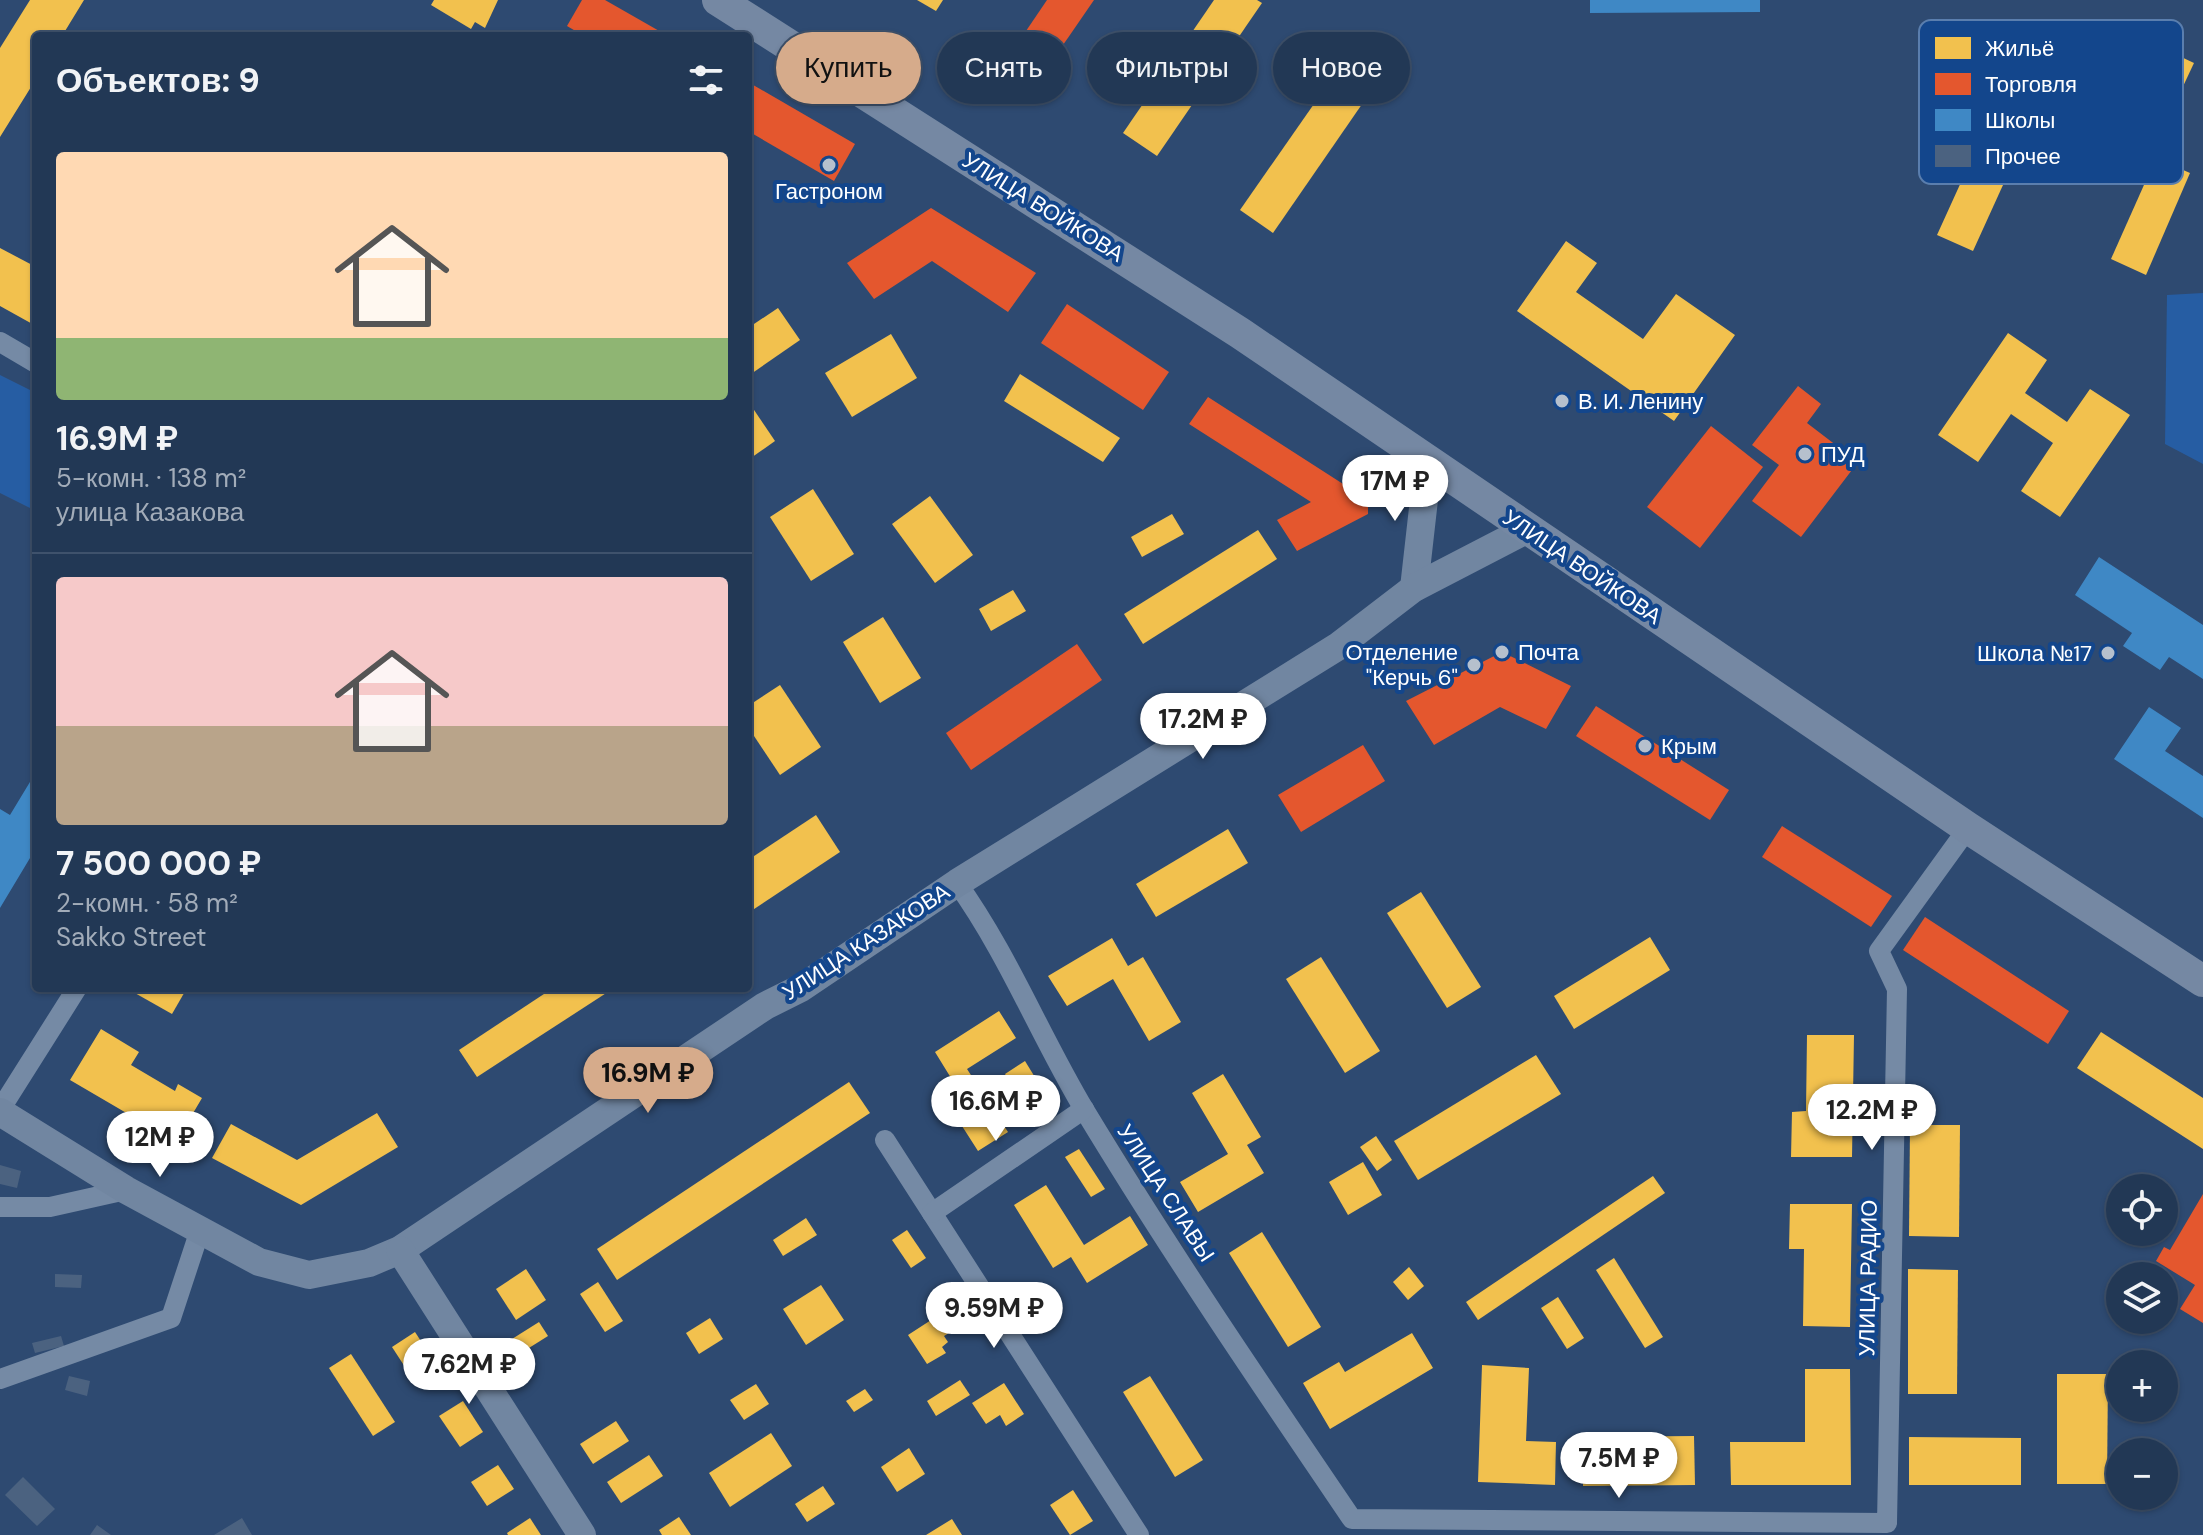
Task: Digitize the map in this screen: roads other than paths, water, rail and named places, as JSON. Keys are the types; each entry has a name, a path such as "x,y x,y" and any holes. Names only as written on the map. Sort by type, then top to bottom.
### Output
{"main road":[{"name":"УЛИЦА ВОЙКОВА","path":"718,0 1240,333 1428,464 1968,828 2203,981"},
{"path":"1414,588 1428,464"},
{"name":"УЛИЦА КАЗАКОВА","path":"200,1230 259,1262 309,1275 369,1263 400,1250 765,1006 801,988 957,883 1337,647 1414,588 1526,530"},
{"path":"0,1111 126,1190 200,1230"},
{"path":"400,1250 582,1535"}],"street":[{"path":"0,342 32,361"},
{"name":"УЛИЦА РАДИО","path":"1352,1519 1887,1523 1897,989 1879,951 1968,828"},
{"name":"УЛИЦА СЛАВЫ","path":"957,883 980,914 1084,1109 1262,1388 1352,1519"},
{"path":"0,1111 74,992"},
{"path":"932,1213 1084,1109"},
{"path":"885,1140 1139,1535"},
{"path":"0,1207 50,1207 126,1190"},
{"path":"0,1379 171,1318 200,1230"}],"place":[{"name":"Гастроном","path":"829,165"},
{"name":"В. И. Ленину","path":"1562,401"},
{"name":"ПУД","path":"1805,454"},
{"name":"Почта","path":"1502,652"},
{"name":"Школа №17","path":"2108,653"},
{"name":"Отделение \"Керчь 6\"","path":"1474,665"},
{"name":"Крым","path":"1645,746"}]}
